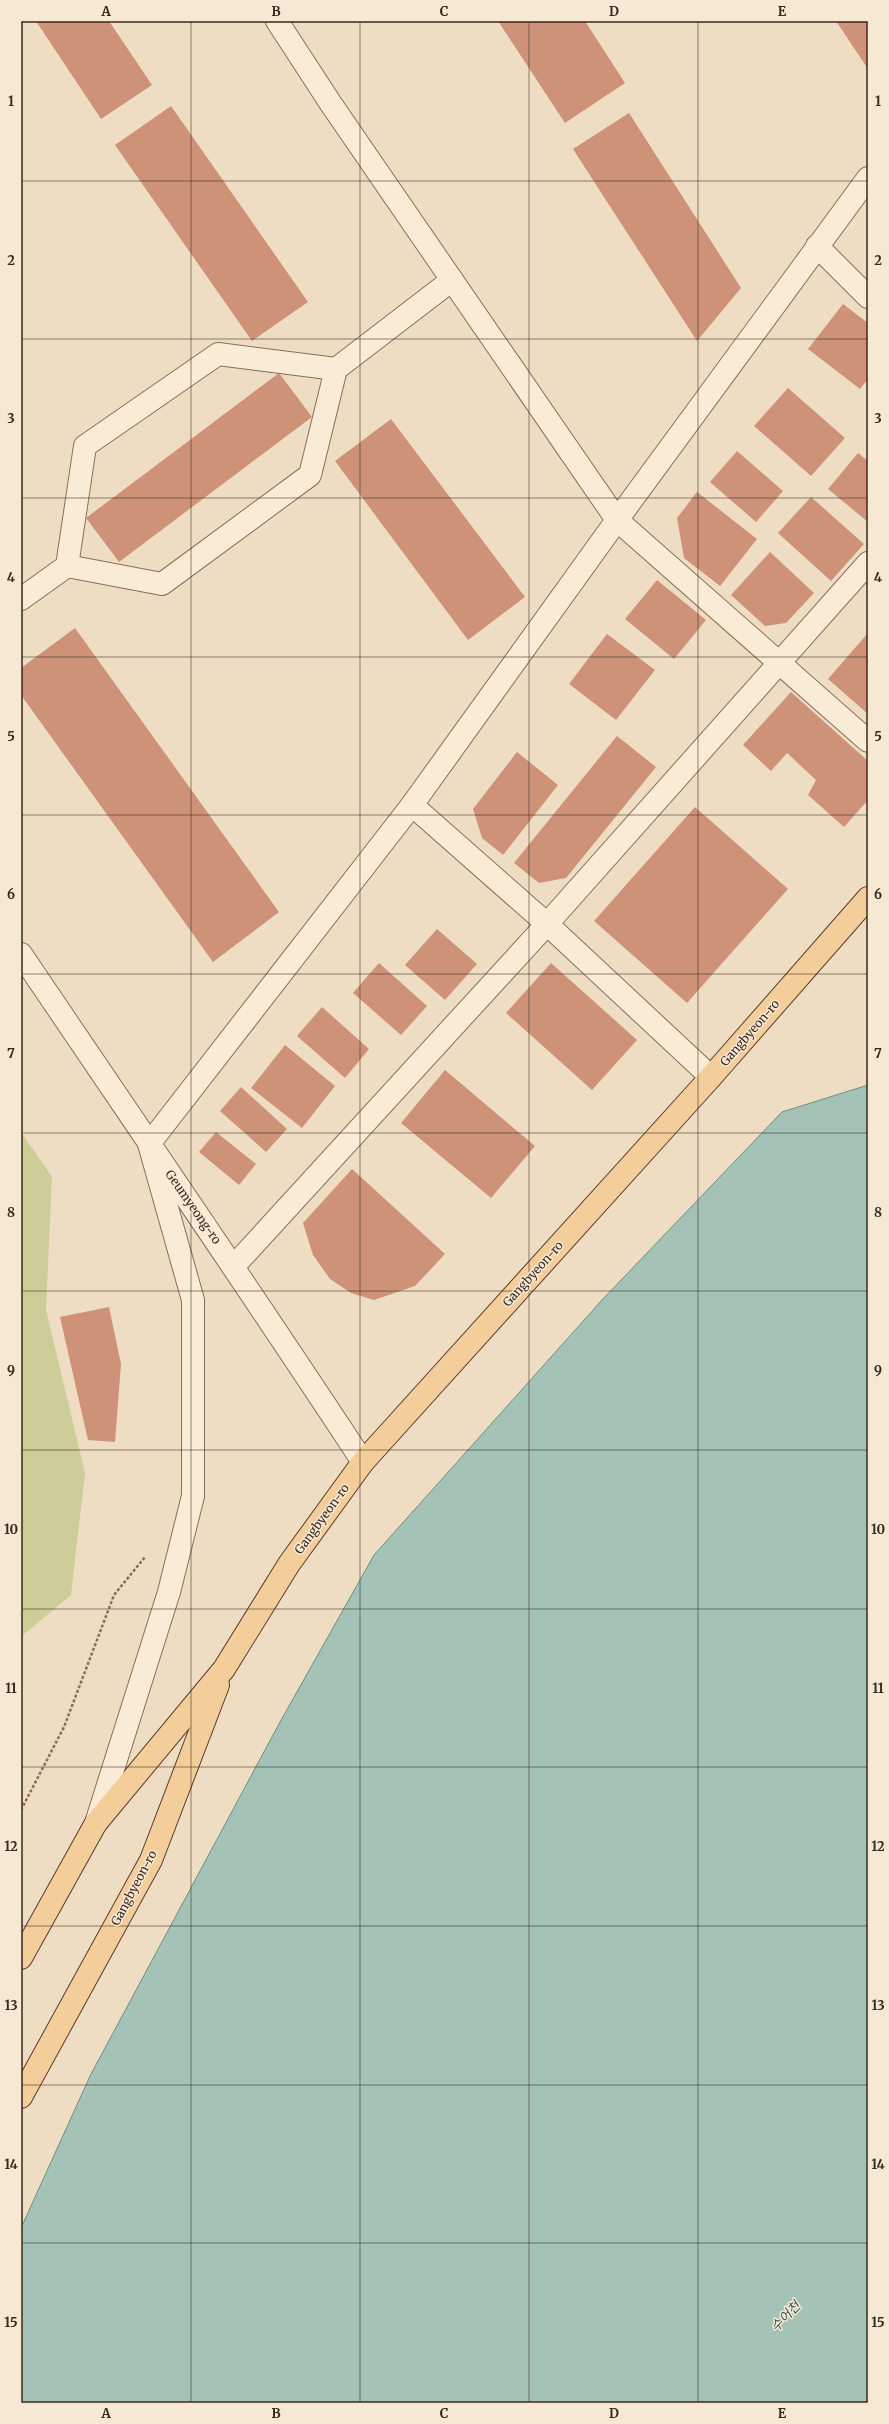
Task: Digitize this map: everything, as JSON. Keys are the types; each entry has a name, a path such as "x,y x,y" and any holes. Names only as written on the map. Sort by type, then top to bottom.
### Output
{"main road":[{"name":"Gangbyeon-ro","path":"21,1958 96,1823 224,1669 289,1564 363,1462 711,1077 868,898"},
{"name":"Gangbyeon-ro","path":"21,2097 151,1860 224,1669"}],"street":[{"path":"278,21 331,104 617,520 868,741"},
{"path":"96,1823 169,1592 193,1496 193,1300 149,1144 412,805 617,520 868,178"},
{"path":"817,246 868,297"},
{"path":"67,566 162,584 310,475 336,369 452,280"},
{"path":"21,600 67,566 85,446 218,354 336,369"},
{"path":"234,1266 547,924 868,563"},
{"path":"412,805 547,924 711,1077"},
{"name":"Geumyeong-ro","path":"21,954 149,1144 234,1266 363,1462"}],"path":[{"path":"21,1810 64,1728 114,1595 149,1552"}],"green space":[{"path":"21,1132 52,1177 46,1310 85,1473 71,1595 21,1637"}],"water":[{"name":"수어천","path":"868,1085 868,2403 21,2403 21,2228 91,2074 280,1722 374,1555 602,1300 782,1112"}],"building":[{"path":"36,21 109,21 152,85 101,119"},
{"path":"498,21 585,21 625,83 565,123"},
{"path":"836,21 868,21 868,69"},
{"path":"171,106 308,302 252,341 115,145"},
{"path":"629,113 741,288 697,341 573,149"},
{"path":"843,304 868,323 868,379 860,389 808,349"},
{"path":"279,373 312,417 119,562 86,518"},
{"path":"788,388 845,438 811,476 754,426"},
{"path":"391,419 525,597 468,640 335,461"},
{"path":"737,451 783,491 756,522 710,482"},
{"path":"858,453 868,461 868,522 828,489"},
{"path":"697,492 757,539 720,586 684,558 677,518"},
{"path":"811,497 864,544 831,581 778,533"},
{"path":"770,552 814,593 786,623 765,626 731,595"},
{"path":"657,580 706,620 674,659 625,619"},
{"path":"75,628 279,912 213,962 21,695 21,668"},
{"path":"868,633 868,714 828,679"},
{"path":"607,634 655,670 616,720 569,684"},
{"path":"791,692 868,761 868,800 844,827 808,795 816,780 787,753 771,771 743,745"},
{"path":"617,736 656,767 566,878 539,883 514,863"},
{"path":"517,752 558,785 503,855 482,838 473,809"},
{"path":"695,807 788,889 687,1003 594,921"},
{"path":"437,929 477,964 445,1000 405,965"},
{"path":"379,963 427,1006 401,1035 353,993"},
{"path":"551,963 637,1040 592,1090 506,1013"},
{"path":"322,1007 369,1049 345,1078 297,1036"},
{"path":"285,1045 335,1086 302,1128 251,1088"},
{"path":"445,1070 535,1146 491,1198 401,1123"},
{"path":"241,1087 287,1129 266,1152 220,1111"},
{"path":"216,1132 256,1164 239,1185 199,1152"},
{"path":"352,1169 445,1254 415,1286 374,1300 351,1293 330,1279 313,1255 303,1223"},
{"path":"109,1307 121,1364 115,1442 88,1440 60,1317"}]}
